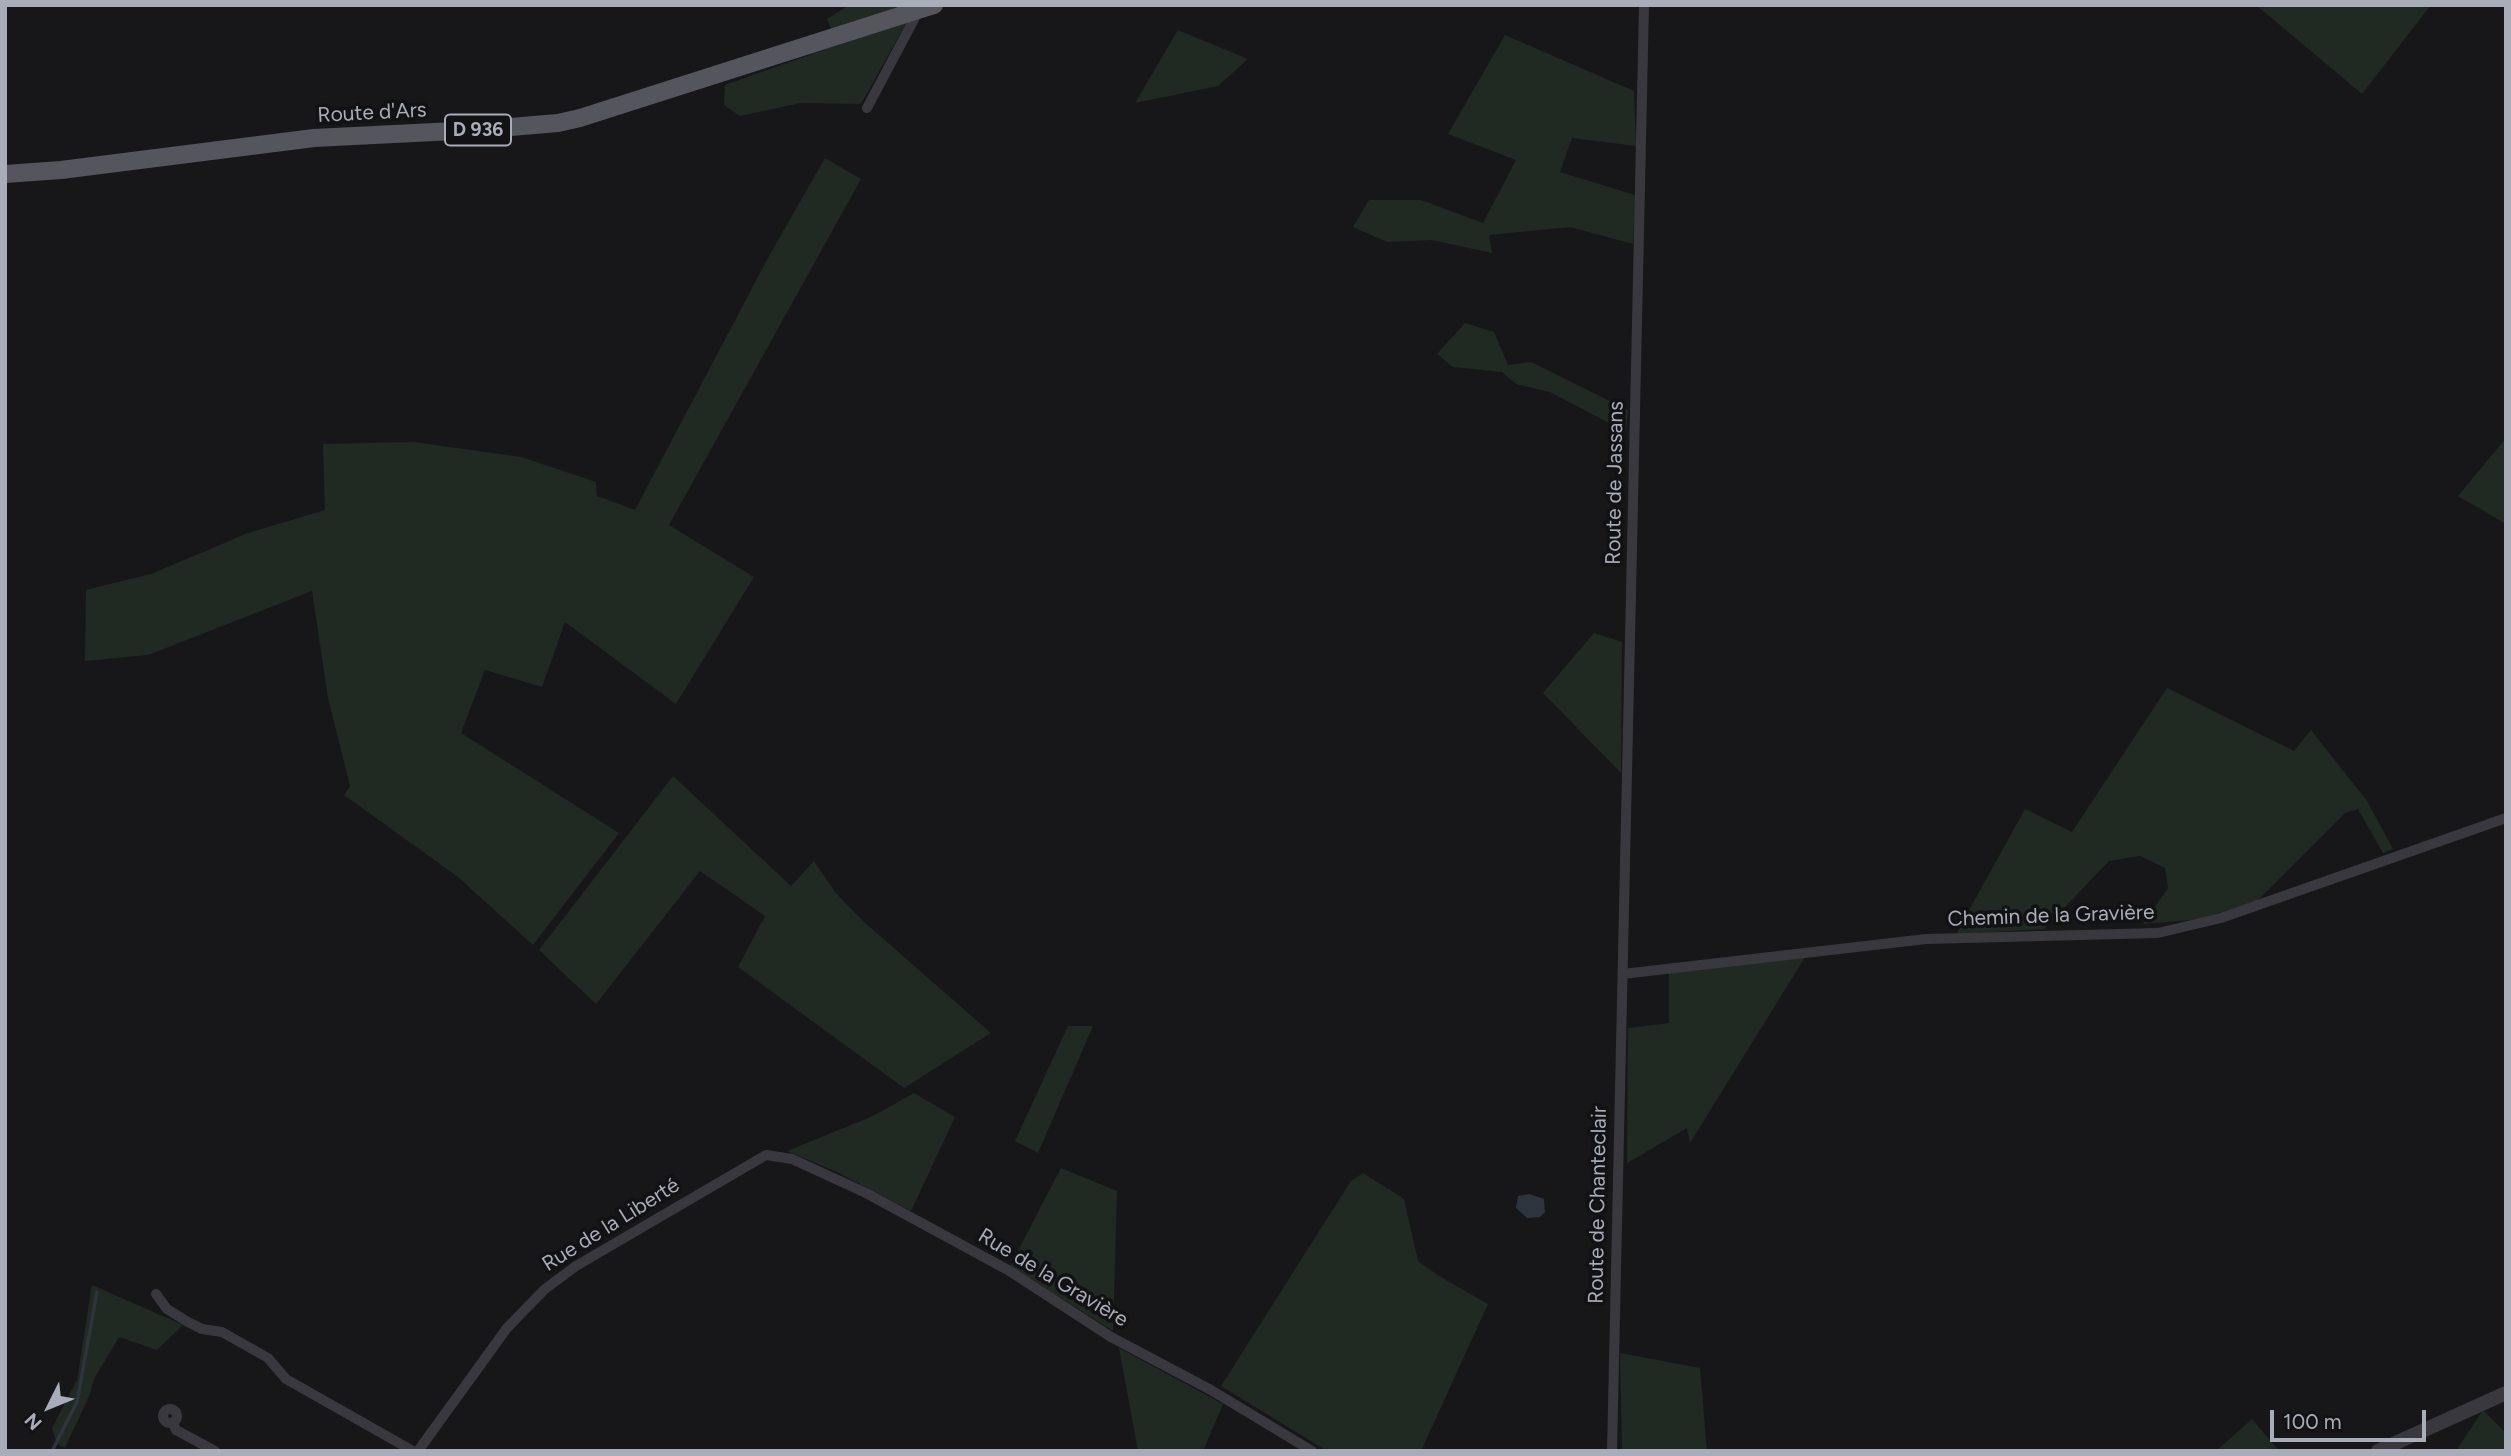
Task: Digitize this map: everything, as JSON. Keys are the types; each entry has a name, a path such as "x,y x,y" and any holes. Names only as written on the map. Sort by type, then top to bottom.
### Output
{"main road":[{"name":"Route d'Ars","path":"5,174 61,170 314,138 558,123 927,8"}],"street":[{"name":"Route de Jassans","path":"1624,961 1644,5"},
{"path":"867,108 927,8"},
{"name":"Chemin de la Gravière","path":"1623,974 1926,939 2158,933 2221,919 2506,818"},
{"name":"Route de Chanteclair","path":"1612,1451 1624,961"},
{"name":"Rue de la Liberté","path":"416,1451 507,1328 545,1289 576,1266 766,1156"},
{"name":"Rue de la Gravière","path":"766,1156 792,1159 866,1193 1008,1270 1111,1337 1211,1390 1312,1451"},
{"path":"156,1294 167,1309 188,1322 202,1329 222,1332 268,1358 286,1379 416,1451"},
{"path":"2378,1451 2506,1392"},
{"path":"173,1423 176,1430 215,1451"}],"shaded area":[{"path":"849,5 907,5 832,30 827,19"},
{"path":"2256,5 2431,5 2362,94"},
{"path":"908,20 861,104 801,103 740,116 724,105 725,85"},
{"path":"1178,30 1248,59 1218,86 1135,103"},
{"path":"1505,35 1634,91 1636,146 1572,138 1560,172 1635,195 1633,244 1570,227 1489,235 1492,253 1432,240 1387,242 1353,227 1369,200 1421,200 1483,223 1516,160 1448,134"},
{"path":"825,158 861,179 669,525 754,577 676,704 565,622 542,687 485,670 461,733 619,833 533,945 458,877 344,795 350,786 328,698 312,591 148,655 85,661 86,590 151,574 248,533 325,510 323,444 414,442 521,457 596,482 597,496 635,510 769,256"},
{"path":"1465,323 1494,332 1508,365 1531,362 1628,410 1626,432 1550,392 1516,384 1502,372 1453,367 1437,354"},
{"path":"2506,438 2506,524 2458,496"},
{"path":"1594,633 1622,642 1621,773 1543,693"},
{"path":"2167,688 2294,751 2311,730 2367,801 2393,849 2383,853 2358,809 2345,813 2257,901 2201,919 2143,924 2168,888 2165,868 2140,856 2109,861 2044,929 1956,934 2025,809 2072,832"},
{"path":"673,776 791,886 814,861 835,892 863,921 991,1033 904,1088 738,967 765,916 700,871 596,1004 539,950"},
{"path":"1807,954 1690,1143 1687,1128 1627,1163 1628,1028 1669,1023 1669,972"},
{"path":"1068,1026 1093,1026 1038,1153 1015,1141"},
{"path":"914,1093 955,1117 911,1211 837,1172 787,1151 873,1116"},
{"path":"1061,1168 1117,1191 1113,1331 1010,1266"},
{"path":"1363,1173 1404,1199 1418,1261 1488,1304 1421,1451 1327,1451 1221,1386 1351,1181"},
{"path":"1529,1194 1544,1199 1545,1212 1540,1217 1527,1218 1516,1208 1518,1196"},
{"path":"92,1285 183,1325 157,1350 119,1337 94,1379 90,1394 65,1448 57,1444 52,1428 77,1380"},
{"path":"1119,1348 1223,1404 1203,1451 1138,1451"},
{"path":"1620,1353 1700,1368 1707,1451 1622,1451"},
{"path":"2483,1410 2506,1433 2506,1451 2456,1451"},
{"path":"2252,1419 2279,1451 2216,1451"}],"waterway":[{"path":"52,1451 77,1402 97,1292"}]}
